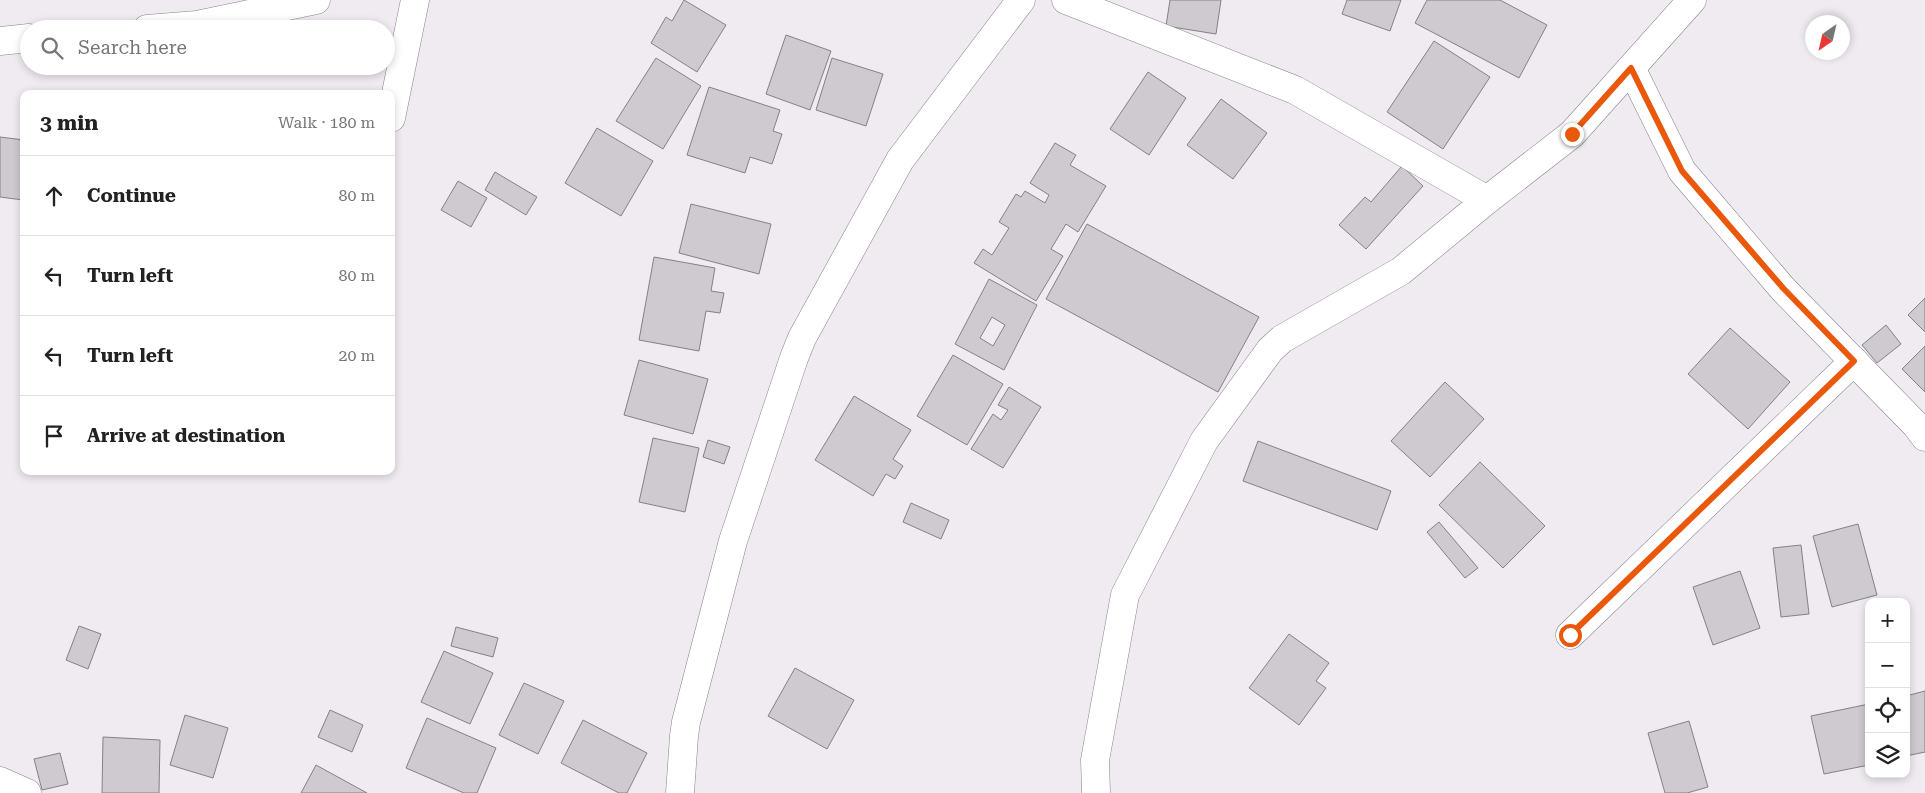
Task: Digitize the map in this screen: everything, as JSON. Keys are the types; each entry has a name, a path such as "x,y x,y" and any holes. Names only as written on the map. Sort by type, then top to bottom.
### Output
{"street":[{"path":"221,20 316,0"},
{"path":"395,98 415,0"},
{"path":"680,793 686,722 733,541 802,338 900,160 1021,0"},
{"path":"1066,0 1295,90 1487,200"},
{"path":"1096,793 1095,760 1124,596 1204,441 1270,350 1282,339 1401,271 1487,200 1572,134 1692,0"},
{"path":"0,40 20,39"},
{"path":"1631,68 1682,171 1783,288 1916,425 1925,437"},
{"path":"1570,635 1854,361"},
{"path":"0,781 27,793"}],"building":[{"path":"684,0 726,25 697,72 651,43 666,17 672,21"},
{"path":"1170,0 1221,0 1216,34 1166,26"},
{"path":"1347,0 1401,0 1390,31 1342,14"},
{"path":"1427,0 1500,0 1547,25 1519,78 1415,23"},
{"path":"786,35 831,51 810,110 766,94"},
{"path":"1434,41 1490,77 1443,149 1387,112"},
{"path":"656,58 701,86 663,149 616,121"},
{"path":"832,58 883,74 866,126 816,110"},
{"path":"1148,72 1186,98 1149,155 1110,129"},
{"path":"709,87 780,110 773,131 782,134 772,164 750,157 745,173 687,155"},
{"path":"1221,99 1267,133 1233,179 1187,145"},
{"path":"597,128 653,161 621,216 565,183"},
{"path":"0,137 20,140 20,200 0,197"},
{"path":"1055,143 1076,155 1070,165 1106,186 1078,232 1066,224 1051,249 1063,256 1036,301 974,263 983,249 992,255 1009,228 999,222 1016,194 1021,197 1025,191 1045,203 1049,195 1030,183"},
{"path":"1402,166 1423,186 1366,249 1339,225 1365,197 1371,202"},
{"path":"495,172 537,197 526,215 485,190"},
{"path":"458,181 487,198 471,227 441,210"},
{"path":"691,204 771,224 759,274 679,253"},
{"path":"1087,224 1259,317 1218,392 1046,299"},
{"path":"654,257 715,268 711,291 724,293 720,313 706,311 699,351 639,340"},
{"path":"989,279 1037,305 1004,370 955,344","holes":["992,317 1005,325 993,346 980,338"]},
{"path":"1925,298 1925,332 1908,315"},
{"path":"1886,325 1901,344 1877,363 1862,345"},
{"path":"1730,328 1790,382 1748,429 1688,374"},
{"path":"1925,346 1925,392 1902,369"},
{"path":"953,355 1003,384 967,445 917,416"},
{"path":"639,360 708,379 693,434 624,415"},
{"path":"1445,382 1484,419 1430,477 1391,441"},
{"path":"1009,387 1041,407 1003,468 971,449 993,414 1001,420 1008,410 998,405"},
{"path":"854,396 911,430 893,459 903,466 895,479 886,474 873,496 815,460"},
{"path":"653,438 699,448 685,512 639,502"},
{"path":"708,440 730,447 724,464 703,457"},
{"path":"1258,441 1391,491 1377,530 1243,481"},
{"path":"1480,462 1545,526 1503,568 1439,505"},
{"path":"911,503 949,520 941,539 903,522"},
{"path":"1439,522 1478,568 1465,578 1427,532"},
{"path":"1858,524 1877,595 1832,607 1813,536"},
{"path":"1801,545 1809,614 1781,617 1773,548"},
{"path":"1740,571 1760,628 1713,645 1693,587"},
{"path":"79,626 101,634 88,669 66,660"},
{"path":"456,627 498,638 493,657 451,646"},
{"path":"1289,634 1329,663 1316,681 1326,688 1299,725 1249,688"},
{"path":"444,651 493,673 470,724 421,702"},
{"path":"795,668 854,700 827,749 768,716"},
{"path":"524,683 564,701 538,754 499,735"},
{"path":"1925,691 1925,752 1910,755 1910,733 1910,695"},
{"path":"1865,705 1865,766 1824,774 1811,716"},
{"path":"330,710 363,725 352,752 318,737"},
{"path":"185,715 228,728 213,778 170,765"},
{"path":"427,718 496,748 477,793 464,793 406,768"},
{"path":"583,720 647,753 627,793 619,793 561,763"},
{"path":"1689,721 1708,787 1687,793 1665,793 1648,733"},
{"path":"103,737 160,740 159,793 102,793"},
{"path":"60,753 68,784 42,790 34,759"},
{"path":"316,765 367,793 301,793"}],"route":[{"path":"1570,635 1854,361 1783,288 1682,171 1631,68 1572,134"}]}
